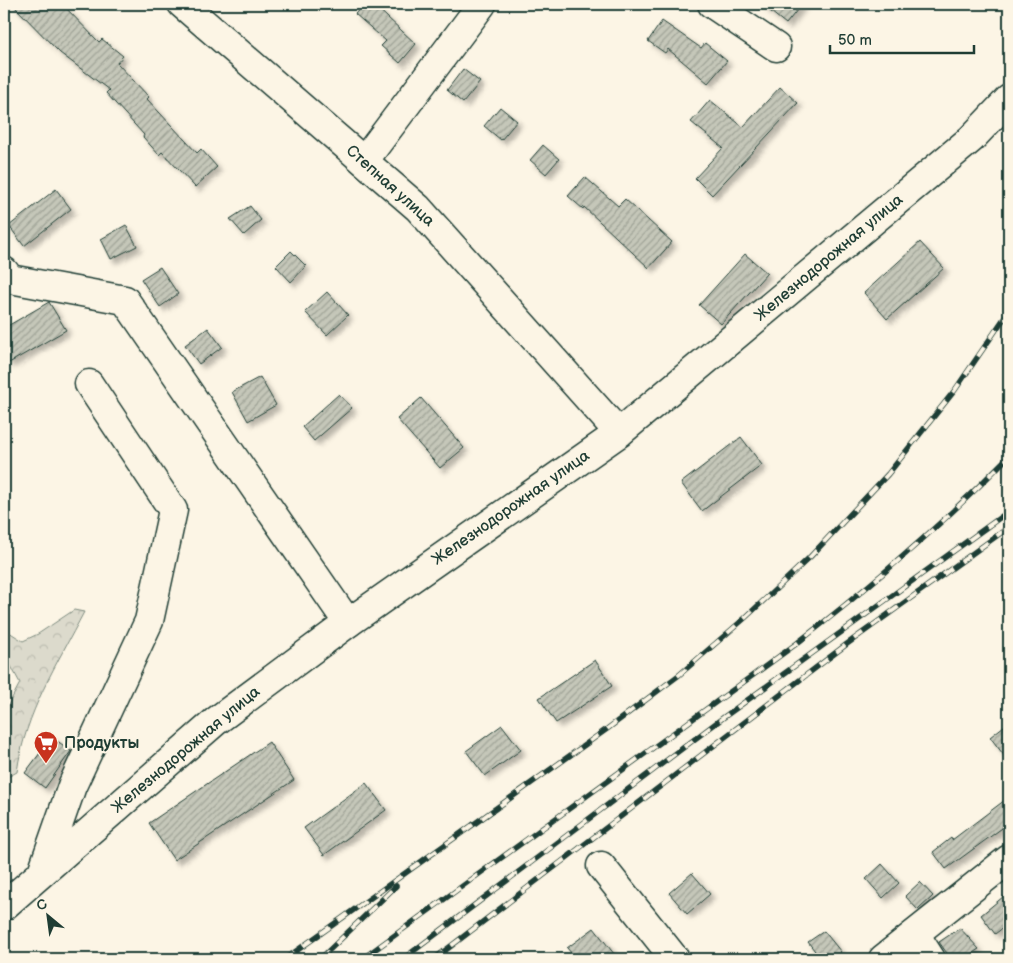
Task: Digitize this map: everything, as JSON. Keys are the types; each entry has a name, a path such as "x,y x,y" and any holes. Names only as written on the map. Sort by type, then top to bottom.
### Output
{"street":[{"name":"Степная улица","path":"182,4 418,208 619,432"},
{"path":"364,162 482,4"},
{"path":"712,4 776,46"},
{"name":"Железнодорожная улица","path":"7,896 42,870 216,721 348,623 619,432 972,139 1009,99"},
{"path":"4,271 10,278 125,300 348,623"},
{"path":"42,870 72,786 149,621 173,510 89,384"},
{"path":"883,959 1009,859"},
{"path":"601,866 675,959"},
{"path":"915,934 931,959"}],"green space":[{"path":"74,610 84,612 43,689 27,729 17,772 4,779 4,713 20,683 4,653 4,637 9,632 23,641 38,634"}],"building":[{"path":"12,4 62,4 99,42 102,39 123,56 117,63 149,97 147,99 197,153 201,149 217,167 195,187 162,152 159,155 143,137 144,135 106,93 109,90 60,53"},
{"path":"364,4 373,4 416,44 400,63 381,46 386,41 355,14"},
{"path":"761,4 802,4 786,24"},
{"path":"662,21 701,48 705,43 727,61 708,83 668,49 665,53 648,41"},
{"path":"463,69 480,82 463,103 447,90"},
{"path":"780,87 798,103 712,195 695,178 723,148 691,122 710,100 743,127"},
{"path":"500,107 517,121 501,140 484,126"},
{"path":"543,145 559,159 546,174 530,160"},
{"path":"585,177 618,206 625,199 672,242 649,268 584,207 583,209 568,196"},
{"path":"56,189 71,209 24,246 9,226"},
{"path":"250,206 261,220 244,235 230,219"},
{"path":"126,225 137,246 111,259 101,239"},
{"path":"920,242 944,268 887,319 864,293"},
{"path":"291,251 306,266 291,282 276,266"},
{"path":"745,254 767,273 721,324 699,305"},
{"path":"160,267 178,294 160,307 141,279"},
{"path":"327,292 348,315 327,335 305,312"},
{"path":"49,302 66,330 9,363 4,354 4,328"},
{"path":"208,328 222,347 199,364 185,345"},
{"path":"260,377 276,405 248,421 232,392"},
{"path":"339,394 352,408 314,441 302,427"},
{"path":"421,398 464,448 440,468 397,419"},
{"path":"741,437 762,465 702,511 681,483"},
{"path":"595,660 612,686 556,723 539,698"},
{"path":"1009,722 1009,762 990,737"},
{"path":"502,725 521,750 485,776 466,751"},
{"path":"52,737 71,751 45,788 25,773"},
{"path":"269,742 294,780 174,860 149,823"},
{"path":"366,783 386,810 324,855 304,828"},
{"path":"1009,797 1009,823 946,869 933,852"},
{"path":"882,864 899,883 883,898 866,879"},
{"path":"692,873 710,894 687,914 669,893"},
{"path":"920,882 933,896 918,910 905,896"},
{"path":"1009,892 1009,923 995,934 981,915"},
{"path":"594,928 618,959 576,959 567,948"},
{"path":"960,928 979,949 963,959 951,959 939,942"},
{"path":"824,931 841,952 831,959 821,959 808,942"}],"railway":[{"path":"285,959 607,729 679,675 745,618 810,557 888,474 955,390 1009,311"},
{"path":"362,959 796,644 906,554 1009,456"},
{"path":"403,959 724,717 1009,511"},
{"path":"434,959 847,644 1009,527"},
{"path":"320,959 396,886"}],"place":[{"name":"Продукты","path":"46,764"}]}
